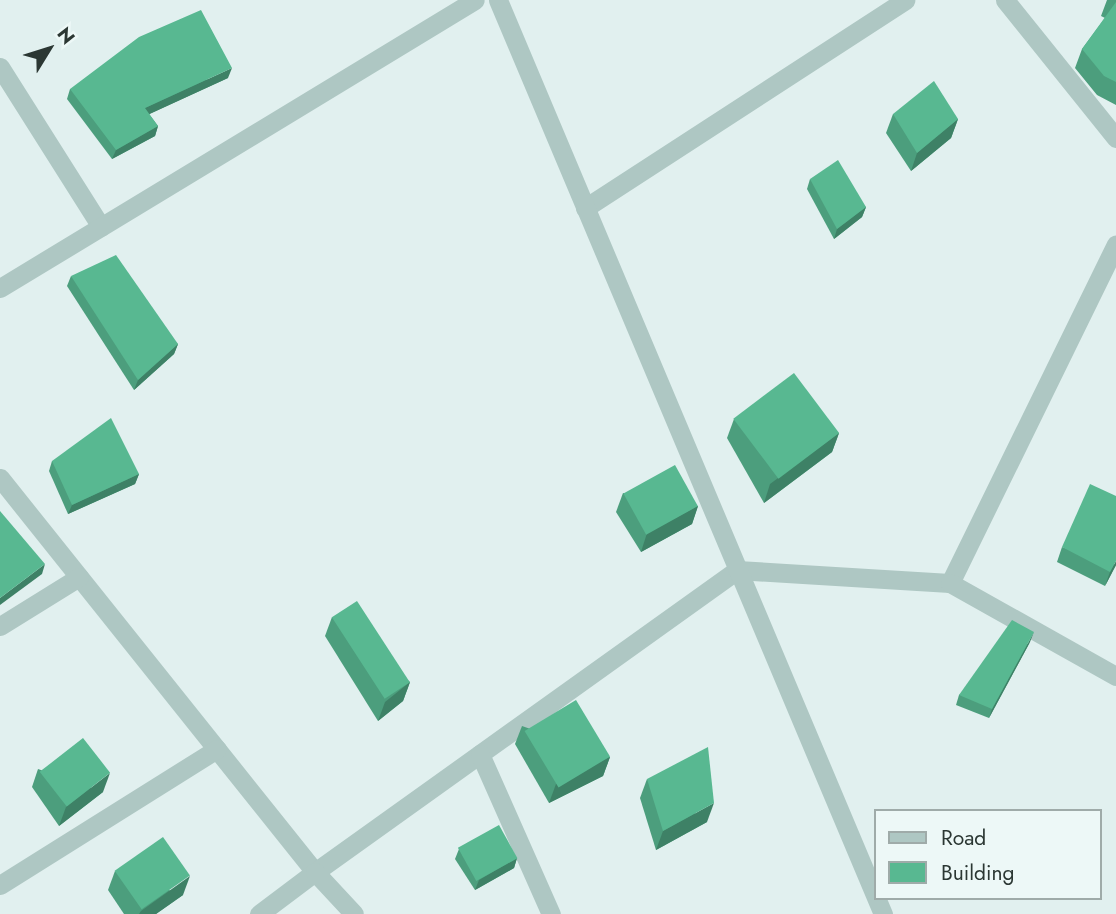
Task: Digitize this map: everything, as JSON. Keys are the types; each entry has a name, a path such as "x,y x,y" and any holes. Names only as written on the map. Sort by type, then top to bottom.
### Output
{"street":[{"path":"0,288 475,0"},
{"path":"498,0 874,893"},
{"path":"585,208 905,0"},
{"path":"1004,0 1116,138"},
{"path":"0,67 101,227"},
{"path":"950,583 1116,244"},
{"path":"0,478 315,872 354,914"},
{"path":"259,914 737,570 950,583 1116,676"},
{"path":"0,626 79,577"},
{"path":"0,885 217,749"},
{"path":"480,754 551,914"}],"building":[{"path":"1116,2 1116,82 1104,76 1082,49"},
{"path":"201,10 232,68 145,108 158,126 116,150 70,89 139,37"},
{"path":"934,81 958,119 917,153 893,114"},
{"path":"838,160 866,207 837,229 810,179"},
{"path":"116,255 178,344 138,380 71,276"},
{"path":"794,373 839,433 778,479 733,419"},
{"path":"111,418 139,474 72,505 52,461"},
{"path":"675,465 698,506 646,535 623,494"},
{"path":"1090,484 1116,496 1116,561 1110,572 1062,547"},
{"path":"0,511 45,564 0,598"},
{"path":"357,601 410,682 385,699 332,617"},
{"path":"1012,620 1034,632 992,709 959,695"},
{"path":"576,700 610,757 559,787 525,731"},
{"path":"83,738 110,773 67,807 40,772"},
{"path":"708,747 714,803 663,831 647,779"},
{"path":"499,825 517,858 476,881 458,848"},
{"path":"163,837 190,876 142,909 115,871"}]}
